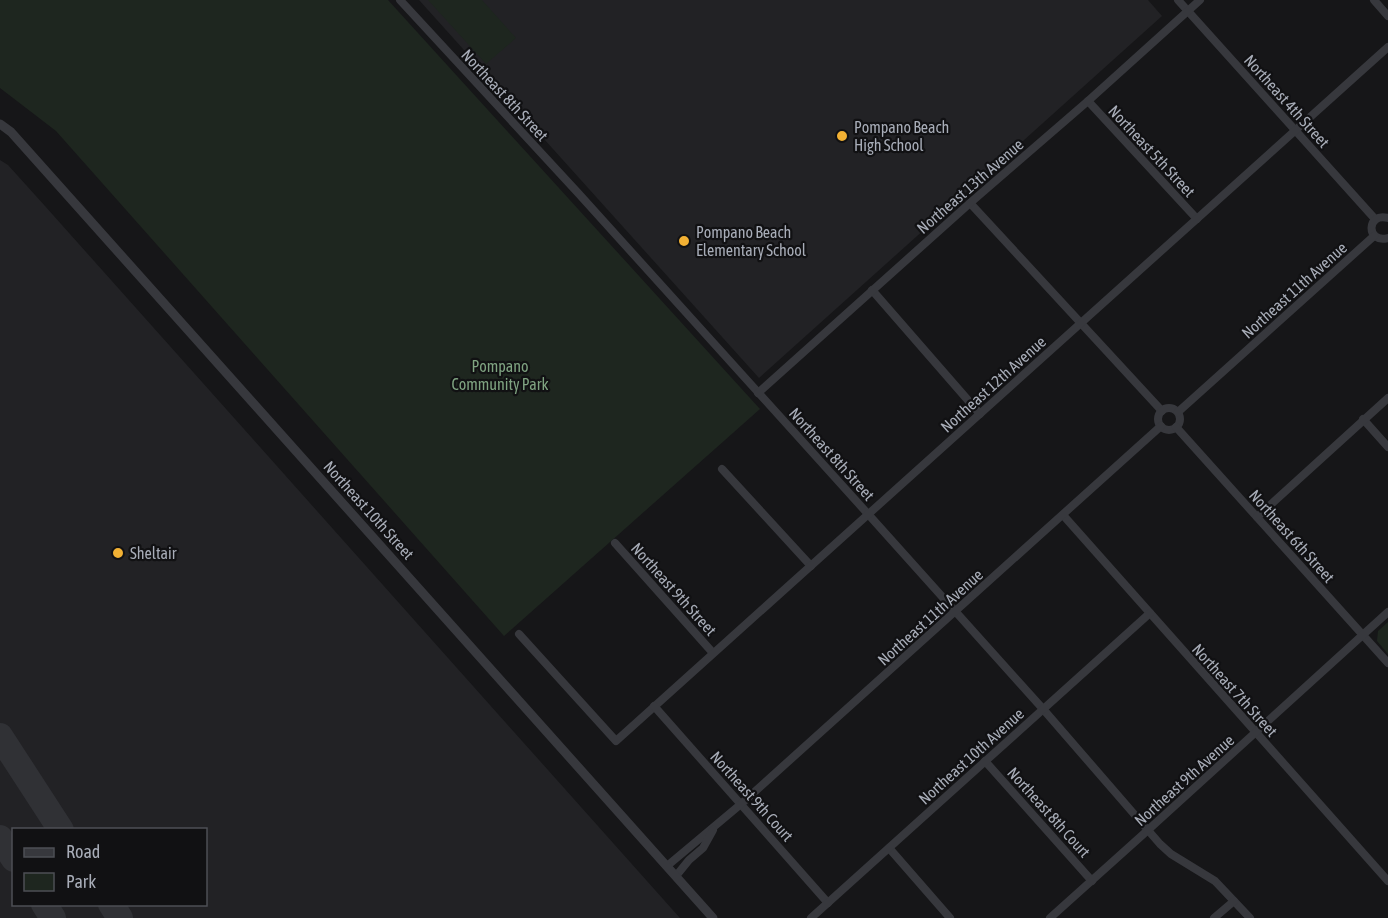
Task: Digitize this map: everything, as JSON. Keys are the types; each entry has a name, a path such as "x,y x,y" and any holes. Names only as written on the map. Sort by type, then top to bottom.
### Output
{"street":[{"name":"Northeast 8th Street","path":"400,0 868,514 1171,854 1215,881 1250,918"},
{"name":"Northeast 4th Street","path":"1179,0 1375,219"},
{"name":"Northeast 13th Avenue","path":"758,393 970,202 1088,102 1200,0"},
{"path":"1374,0 1388,16"},
{"name":"Northeast 12th Avenue","path":"519,634 616,741 1388,47"},
{"name":"Northeast 5th Street","path":"1088,102 1197,219"},
{"name":"Northeast 10th Street","path":"0,124 11,132 713,918"},
{"path":"970,202 1162,411"},
{"path":"1388,218 1381,216 1375,219 1371,227 1374,236 1379,239 1388,238"},
{"name":"Northeast 11th Avenue","path":"1178,412 1374,236"},
{"path":"872,290 980,414"},
{"path":"1257,517 1388,398"},
{"path":"1171,408 1178,412 1180,418 1176,427 1170,430 1161,426 1158,419 1162,411 1171,408"},
{"path":"1364,419 1388,447"},
{"name":"Northeast 11th Avenue","path":"667,866 741,804 1161,426"},
{"name":"Northeast 6th Street","path":"1176,427 1388,663"},
{"path":"722,469 811,566"},
{"name":"Northeast 7th Street","path":"1063,515 1388,881"},
{"name":"Northeast 9th Street","path":"615,543 713,653"},
{"name":"Northeast 9th Avenue","path":"1050,918 1388,612"},
{"name":"Northeast 10th Avenue","path":"812,918 1150,613"},
{"name":"Northeast 9th Court","path":"654,706 828,903"},
{"name":"Northeast 8th Court","path":"985,761 1092,880"},
{"name":"Northeast 11th Avenue","path":"676,876 703,848 715,826"},
{"path":"889,848 950,918"},
{"path":"1215,918 1234,900"}],"shaded area":[{"path":"419,0 1148,0 1162,16 759,378"},
{"path":"0,160 8,165 45,206 680,918 0,918"}],"green space":[{"name":"Pompano Community Park","path":"0,0 388,0 760,409 504,636 56,131 0,88"},
{"path":"428,0 482,0 516,38 486,64"},
{"path":"1388,622 1388,654 1377,641 1378,631"}],"taxiway":[{"path":"0,736 60,828"},
{"path":"0,838 12,856"},
{"path":"45,906 53,918"},
{"path":"112,906 120,918"}],"place":[{"name":"Pompano Beach High School","path":"842,136"},
{"name":"Pompano Beach Elementary School","path":"684,241"},
{"name":"Sheltair","path":"118,553"}]}
